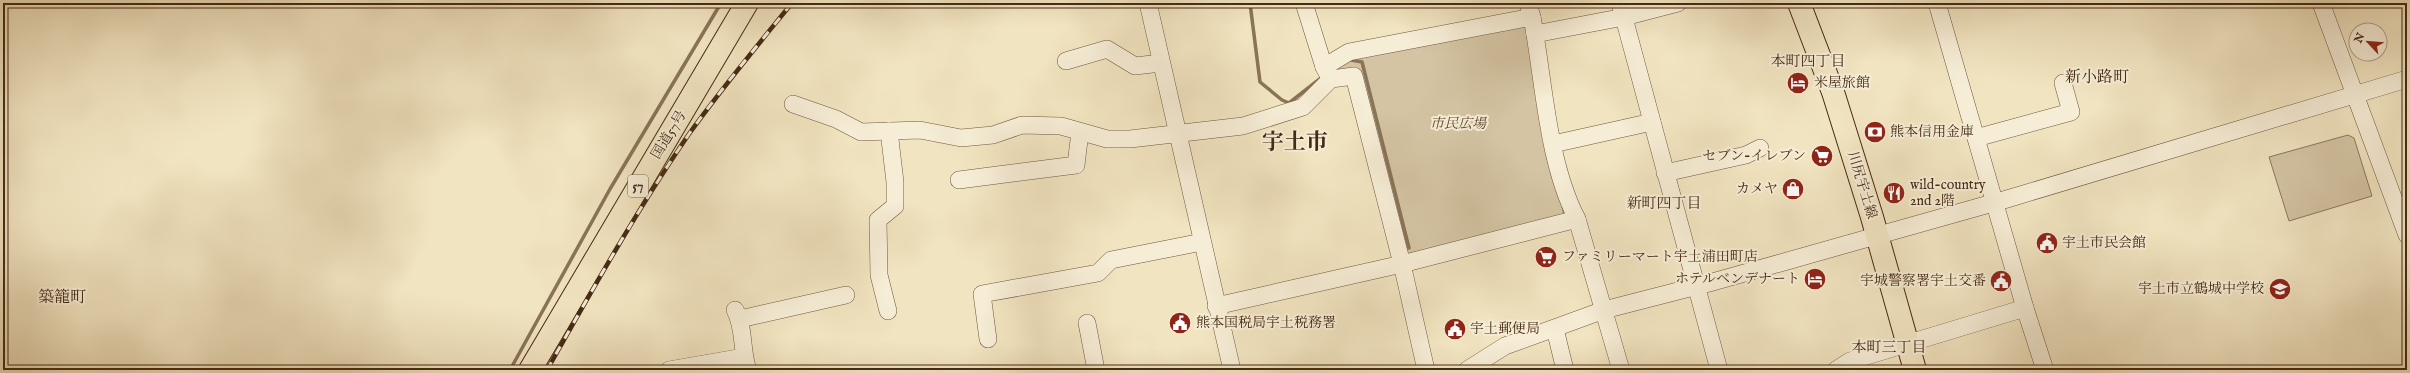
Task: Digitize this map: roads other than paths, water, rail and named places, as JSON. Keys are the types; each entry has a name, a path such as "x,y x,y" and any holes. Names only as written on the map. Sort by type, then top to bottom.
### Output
{"main road":[{"name":"国道57号","path":"530,370 746,3"},
{"name":"川尻宇土線","path":"1799,3 1833,92 1915,370"}],"street":[{"path":"1148,3 1216,306 1232,370"},
{"path":"1304,3 1328,73"},
{"path":"2321,3 2334,44 2355,94 2407,235"},
{"path":"1535,34 1622,10 1675,4"},
{"path":"1940,4 1976,138 2025,308 2045,370"},
{"path":"793,104 836,119 861,132 920,130 961,138 993,135 1022,125 1061,126 1107,139 1177,134 1243,126 1303,107 1328,73 1349,52 1530,10 1553,144 1568,202 1577,219 1621,370"},
{"path":"1622,10 1719,370"},
{"path":"1066,61 1107,49 1135,66 1161,63"},
{"path":"1328,73 1354,76 1402,264 1426,370"},
{"path":"1467,370 1505,346 1604,310 1696,287 1995,201 2407,79"},
{"path":"1976,138 2071,112 2063,83"},
{"path":"1553,144 1652,122"},
{"path":"888,311 879,275 878,220 895,206 895,182 889,131"},
{"path":"959,180 1076,165 1080,132"},
{"path":"1665,173 1746,155 1760,148"},
{"path":"1216,306 1402,264 1577,219"},
{"path":"988,339 982,294 1098,273 1111,260 1202,242"},
{"path":"669,370 746,364 737,315 846,296"},
{"path":"1836,370 1850,361 2025,308"},
{"path":"1087,323 1096,370"},
{"path":"1555,329 1565,370"}],"waterway":[{"path":"510,370 610,189 721,3"},
{"path":"1250,3 1260,82 1282,100 1289,103 1321,78"},
{"path":"1351,60 1362,62 1409,248"}],"railway":[{"path":"547,370 615,250 689,134 739,68 792,3"}],"place":[{"name":"米屋旅館","path":"1798,83"},
{"name":"熊本信用金庫","path":"1875,132"},
{"name":"セブン-イレブン","path":"1822,156"},
{"name":"カメヤ","path":"1793,189"},
{"name":"wild-country 2nd 2階","path":"1894,193"},
{"name":"宇土市民会館","path":"2047,243"},
{"name":"ファミリーマート宇土浦田町店","path":"1546,257"},
{"name":"ホテルベンデナート","path":"1815,279"},
{"name":"宇城警察署宇土交番","path":"2001,281"},
{"name":"宇土市立鶴城中学校","path":"2280,289"},
{"name":"熊本国税局宇土税務署","path":"1180,323"},
{"name":"宇土郵便局","path":"1455,329"}],"district":[{"name":"本町四丁目","path":"1808,61"},
{"name":"新小路町","path":"2097,78"},
{"name":"宇土市","path":"1295,143"},
{"name":"新町四丁目","path":"1664,203"},
{"name":"築籠町","path":"62,298"},
{"name":"本町三丁目","path":"1889,347"}],"park label":[{"name":"市民広場","path":"1458,124"}]}
